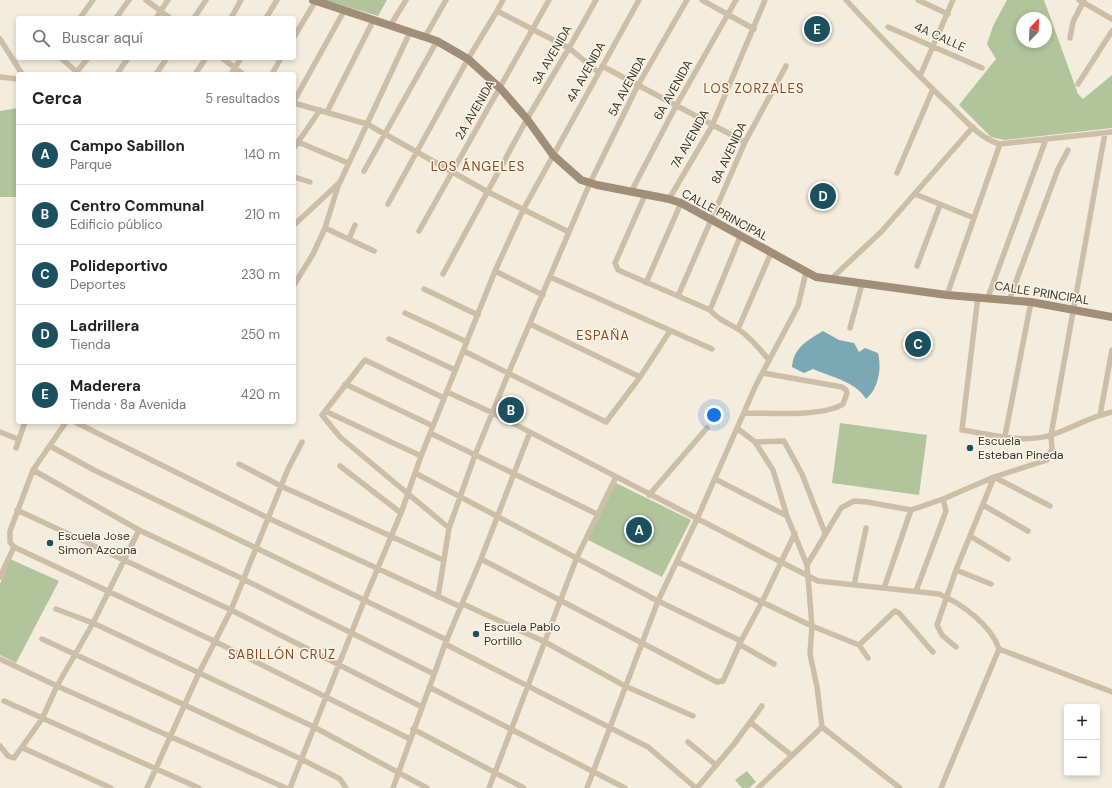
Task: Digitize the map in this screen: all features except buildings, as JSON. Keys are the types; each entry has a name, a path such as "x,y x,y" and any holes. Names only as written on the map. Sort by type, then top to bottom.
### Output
{"street":[{"path":"81,16 92,0"},
{"path":"117,16 129,0"},
{"path":"146,0 167,16"},
{"path":"157,16 168,0"},
{"path":"195,16 206,0"},
{"path":"231,16 241,0"},
{"path":"267,16 277,0"},
{"path":"390,26 406,0"},
{"path":"425,37 446,0"},
{"path":"388,204 502,0"},
{"name":"2A AVENIDA","path":"419,231 501,89 549,0"},
{"name":"3A AVENIDA","path":"443,274 526,120 596,0"},
{"name":"4A AVENIDA","path":"290,788 364,601 401,513 406,494 495,271 523,210 639,0"},
{"name":"5A AVENIDA","path":"438,597 449,528 461,498 475,455 509,372 590,183 638,85 687,0"},
{"path":"702,0 754,29"},
{"name":"6A AVENIDA","path":"632,192 676,106 736,0"},
{"name":"7A AVENIDA","path":"669,199 712,126 765,0"},
{"path":"846,0 875,33 988,140 1000,144 1112,132"},
{"path":"918,0 948,14"},
{"path":"920,76 953,0"},
{"path":"296,33 314,1"},
{"name":"CALLE PRINCIPAL","path":"314,1 437,41 468,59 501,89 553,155 572,174 590,183 669,199 681,203 740,237 816,277 947,294 1031,302 1112,317"},
{"path":"1070,38 1073,22 1082,1 1112,19"},
{"path":"296,98 344,11"},
{"path":"497,11 569,48 598,72"},
{"path":"327,112 373,20"},
{"name":"4A CALLE","path":"888,27 982,68"},
{"path":"1078,84 1112,31"},
{"path":"296,282 313,254 325,228 348,162 410,32"},
{"path":"0,39 21,72"},
{"path":"364,171 437,41"},
{"path":"63,60 75,72"},
{"path":"78,72 87,60"},
{"path":"118,72 127,60"},
{"path":"157,72 166,60"},
{"path":"196,72 205,60"},
{"path":"225,60 240,72"},
{"path":"232,72 240,60"},
{"path":"273,72 280,60"},
{"path":"602,66 712,126 745,142"},
{"name":"8A AVENIDA","path":"678,296 745,142 786,66"},
{"path":"0,77 16,79"},
{"path":"897,173 933,89"},
{"path":"296,103 367,124 488,192 569,232"},
{"path":"296,145 320,110"},
{"path":"831,279 882,231 973,127"},
{"path":"807,565 841,508 847,504 867,502 911,510 943,500 994,478 1047,460 1052,449 1050,435 1075,309 1105,133"},
{"path":"988,297 1046,139"},
{"path":"298,142 348,162"},
{"path":"947,294 1000,144"},
{"path":"1009,300 1058,169 1068,150"},
{"path":"296,178 310,182"},
{"path":"296,223 340,182"},
{"path":"915,194 974,218"},
{"path":"645,195 615,263 618,270 710,310 720,320 738,329 751,340 769,360"},
{"path":"646,282 681,203"},
{"path":"917,266 940,205"},
{"path":"349,239 355,225"},
{"path":"325,228 374,251"},
{"path":"710,310 740,237"},
{"path":"738,329 771,253"},
{"path":"495,271 543,295"},
{"path":"587,788 658,601 678,562 769,360 798,306 806,272"},
{"path":"550,277 712,349"},
{"path":"850,328 862,284"},
{"path":"424,289 478,315"},
{"path":"978,296 962,430 1031,439 1050,435 1100,415 1112,412"},
{"path":"1005,436 1031,302"},
{"path":"405,313 467,342"},
{"path":"530,324 640,377"},
{"path":"464,351 509,372 606,422 640,377 670,331"},
{"path":"389,339 456,370"},
{"path":"1100,415 1112,350"},
{"path":"444,398 365,360 345,384 322,416 340,437 406,494 449,528"},
{"path":"744,413 802,413 832,409 843,404 847,393 842,386 763,373"},
{"path":"345,384 433,426"},
{"path":"447,392 493,413 818,581 939,594 947,597 983,624 992,634 998,649 941,788"},
{"path":"325,411 421,456"},
{"path":"16,448 24,424"},
{"path":"65,424 33,470 10,531 10,542 14,547 214,641 410,739"},
{"path":"79,424 268,518 438,597 545,642 625,686 693,716"},
{"path":"649,494 707,428"},
{"path":"738,429 754,442 773,470 787,516 807,565 812,626 810,654 817,687 822,727 900,788"},
{"path":"0,432 18,439"},
{"path":"393,788 413,729 446,642 481,559 530,432"},
{"path":"430,433 597,514"},
{"path":"754,442 784,441 802,474 825,533"},
{"path":"147,788 157,770 214,641 231,610 288,469 302,442"},
{"path":"50,446 94,470 446,642 528,686 648,747 697,788 762,706"},
{"path":"239,464 281,486 443,560"},
{"path":"340,466 401,513"},
{"path":"33,470 139,530 243,579 434,674"},
{"path":"415,473 740,643 774,664"},
{"path":"489,788 577,557 616,477"},
{"path":"956,646 942,635 937,627 956,570 994,478"},
{"path":"994,478 1050,506"},
{"path":"715,479 787,516"},
{"path":"916,591 946,511 943,500"},
{"path":"983,505 1028,531"},
{"path":"18,510 231,610 422,707"},
{"path":"884,588 911,510"},
{"path":"854,585 866,528"},
{"path":"0,746 5,753 14,758 23,748 42,719 57,686 110,591 139,530"},
{"path":"481,559 641,644 717,682 723,681 740,643 762,602 795,533"},
{"path":"970,536 1008,559"},
{"path":"0,577 14,547"},
{"path":"678,562 812,626 859,645 868,658"},
{"path":"956,570 991,584"},
{"path":"56,609 93,623 314,727 427,788"},
{"path":"859,645 895,611 899,613 933,652"},
{"path":"42,639 301,759 340,779 346,788"},
{"path":"998,649 1112,692"},
{"path":"0,659 286,788"},
{"path":"429,687 625,788"},
{"path":"4,701 199,788"},
{"path":"750,722 791,755"},
{"path":"758,788 822,727"},
{"path":"413,729 524,788"},
{"path":"688,742 716,765"},
{"path":"23,748 111,788"}],"green space":[{"path":"324,0 387,0 378,16"},
{"path":"1007,0 1044,0 1048,12 1016,12 1016,48 1052,48 1052,22 1078,94 1083,99 1112,75 1112,128 1004,140 991,137 959,105 996,59 987,44 993,26"},
{"path":"16,108 16,197 0,197 0,111"},
{"path":"840,423 927,435 919,495 832,483"},
{"path":"616,483 691,520 662,577 588,540"},
{"path":"10,559 59,581 16,663 0,655 0,584"},
{"path":"747,771 756,782 749,788 742,788 735,780"}],"water":[{"path":"823,331 839,340 854,343 859,352 865,348 878,353 880,366 878,378 874,390 866,399 856,388 842,380 813,369 804,373 792,367 795,354 798,349"}],"place":[{"name":"Maderera","path":"817,29"},
{"name":"Ladrillera","path":"823,196"},
{"name":"Polideportivo","path":"918,344"},
{"name":"Centro Communal","path":"511,410"},
{"name":"Escuela Esteban Pineda","path":"970,448"},
{"name":"Campo Sabillon","path":"639,530"},
{"name":"Escuela Jose Simon Azcona","path":"50,543"},
{"name":"Escuela Pablo Portillo","path":"476,634"}],"district":[{"name":"LOS ZORZALES","path":"754,88"},
{"name":"LOS ÁNGELES","path":"478,166"},
{"name":"ESPAÑA","path":"603,335"},
{"name":"SABILLÓN CRUZ","path":"282,654"}]}
